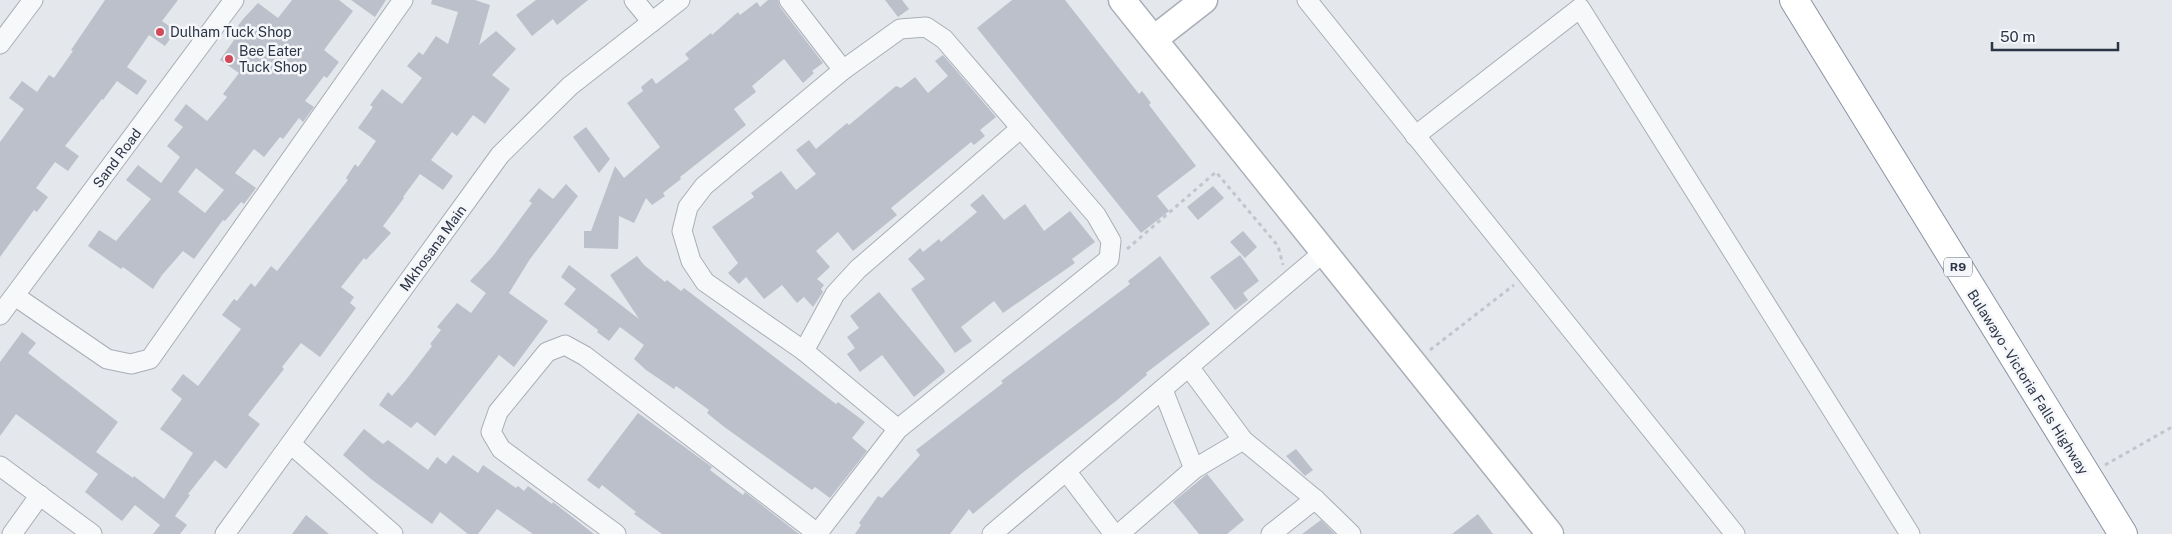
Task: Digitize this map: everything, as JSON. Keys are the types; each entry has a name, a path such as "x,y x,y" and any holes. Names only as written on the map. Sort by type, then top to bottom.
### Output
{"highway":[{"name":"Bulawayo - Victoria Falls Highway","path":"1794,0 2085,476 2123,534"}],"street":[{"path":"0,44 33,0"},
{"name":"Sand Road","path":"0,315 234,0"},
{"path":"15,296 107,359 132,364 150,359 403,0"},
{"path":"634,0 652,22"},
{"name":"Mkhosana Main","path":"225,534 292,445 500,155 570,86 680,0"},
{"path":"789,0 843,70"},
{"path":"1122,0 1550,534"},
{"path":"1307,0 1526,276 1735,534"},
{"path":"1154,39 1201,1"},
{"path":"1415,136 1580,8 1910,534"},
{"path":"616,534 501,450 492,432 498,412 547,352 565,345 585,356 817,534 898,429 1109,260 1111,241 1096,215 944,39 926,26 900,28 843,70 704,186 688,207 682,231 691,261 705,282 804,352 898,429"},
{"path":"804,352 835,294 858,269 1021,128"},
{"path":"992,534 1325,251"},
{"path":"1189,368 1243,440 1315,499 1351,534"},
{"path":"1163,390 1194,469"},
{"path":"1120,534 1194,469 1243,440"},
{"path":"292,445 393,534"},
{"path":"0,466 92,534"},
{"path":"1066,471 1114,534"},
{"path":"12,534 40,495"},
{"path":"1271,534 1315,499"}],"path":[{"path":"1109,260 1130,248 1216,172 1278,246 1285,271 1291,281"},
{"path":"1414,363 1526,276"},
{"path":"2085,476 2172,427"}],"building":[{"path":"105,0 178,0 162,21 176,31 165,46 149,35 127,67 147,81 137,95 117,81 65,146 79,156 68,171 55,162 36,188 48,197 37,212 34,210 0,257 0,142 24,109 9,98 22,81 37,92 49,75 54,78"},
{"path":"292,0 339,0 353,11 324,50 339,62 327,78 324,76 305,101 314,107 303,122 299,118 283,139 280,137 264,157 254,149 235,173 256,188 244,204 241,202 225,221 223,220 194,259 183,251 162,275 153,289 123,267 121,269 88,246 99,230 116,241 151,199 126,180 138,165 161,183 180,157 167,146 183,127 174,120 186,104 207,121 227,97 223,94 239,73 220,60 234,40 230,37 243,19 258,3 278,18","holes":["196,168 224,190 205,213 178,192"]},
{"path":"351,0 386,0 375,17"},
{"path":"432,0 475,0 490,5 479,45 496,31 516,49 492,75 510,89 485,124 473,115 457,136 452,132 431,160 453,176 443,190 420,174 383,226 391,233 366,260 364,258 341,287 354,297 350,303 356,308 320,357 301,343 282,367 284,369 248,415 260,424 226,469 215,460 188,494 190,495 175,516 187,525 180,534 153,534 160,525 135,505 122,521 85,492 98,474 16,414 0,436 0,362 22,332 36,343 28,353 118,422 96,452 133,478 134,476 164,499 193,453 160,429 182,399 171,390 183,374 198,386 241,329 222,315 234,299 237,301 251,283 255,287 271,266 277,271 348,180 346,178 355,164 358,167 376,141 358,128 373,107 370,105 382,89 402,104 422,78 407,66 419,52 423,55 436,36 448,44 458,12 431,4"},
{"path":"536,0 588,0 557,25 553,19 532,36 516,15"},
{"path":"768,0 778,0 780,7 823,63 812,71 814,73 803,83 784,59 752,86 756,92 734,109 746,125 680,177 681,179 663,193 665,196 652,205 646,198 634,223 619,216 618,249 584,248 584,231 591,231 615,166 624,178 660,147 627,103 643,91 641,87 652,78 656,84 689,59 685,54 711,33 712,35 738,12 740,15 757,2 760,7"},
{"path":"885,0 902,0 909,9 898,17"},
{"path":"1012,0 1065,0 1139,94 1142,91 1151,103 1149,105 1196,166 1157,196 1169,211 1141,233 977,28"},
{"path":"943,55 996,117 980,130 985,136 974,145 971,142 891,208 897,215 853,251 838,232 816,251 830,267 817,279 824,285 821,289 823,292 813,307 804,297 797,303 782,285 764,299 746,277 739,284 728,273 738,263 712,227 754,197 751,193 781,171 796,190 816,174 796,150 809,140 816,149 847,123 849,125 896,86 901,88 915,77 928,93 948,76 935,61"},
{"path":"586,127 610,159 599,173 573,137"},
{"path":"566,184 578,196 530,259 509,293 548,321 514,367 499,355 435,436 417,422 411,428 379,405 388,392 392,396 432,346 430,344 441,330 437,327 457,303 471,313 486,293 470,281 493,256 532,203 529,201 539,188 553,199"},
{"path":"1213,186 1224,198 1198,220 1187,207"},
{"path":"983,194 1004,220 1025,204 1044,231 1070,211 1095,242 1072,259 1075,263 1003,313 994,301 961,327 972,341 955,353 911,289 925,279 908,259 920,248 923,252 939,239 941,242 977,212 970,205"},
{"path":"1243,231 1257,247 1245,258 1230,242"},
{"path":"1240,255 1259,281 1243,293 1248,300 1235,310 1210,277"},
{"path":"637,256 644,265 665,282 667,280 681,291 684,288 836,404 838,402 865,422 852,438 867,451 830,498 815,487 812,490 723,426 707,413 709,410 676,386 674,389 646,370 634,359 644,345 620,327 609,341 597,332 598,330 564,304 576,289 561,277 569,265 639,319 610,275"},
{"path":"1160,256 1210,324 1146,373 1147,375 1116,401 1021,474 973,514 969,509 950,534 855,534 861,525 859,523 878,496 882,498 920,455 916,450 1003,383 1001,381 1130,284 1128,281"},
{"path":"879,292 945,372 914,397 882,355 860,372 847,354 855,348 847,337 859,328 850,316"},
{"path":"638,413 712,467 710,470 743,495 745,492 799,534 662,534 634,514 636,512 602,485 599,489 587,480"},
{"path":"364,429 383,444 388,440 428,470 437,457 446,464 453,455 478,473 483,465 516,488 518,486 524,491 528,486 552,504 553,502 594,534 533,534 497,509 478,534 468,534 440,512 432,524 371,479 343,455"},
{"path":"1296,449 1313,470 1305,476 1286,456"},
{"path":"1207,474 1244,520 1227,534 1199,534 1173,502"},
{"path":"1478,514 1493,534 1452,534"},
{"path":"306,515 329,534 292,534"},
{"path":"1321,520 1335,534 1302,534"}],"place":[{"name":"Dulham Tuck Shop","path":"160,32"},
{"name":"Bee Eater Tuck Shop","path":"229,59"}]}
